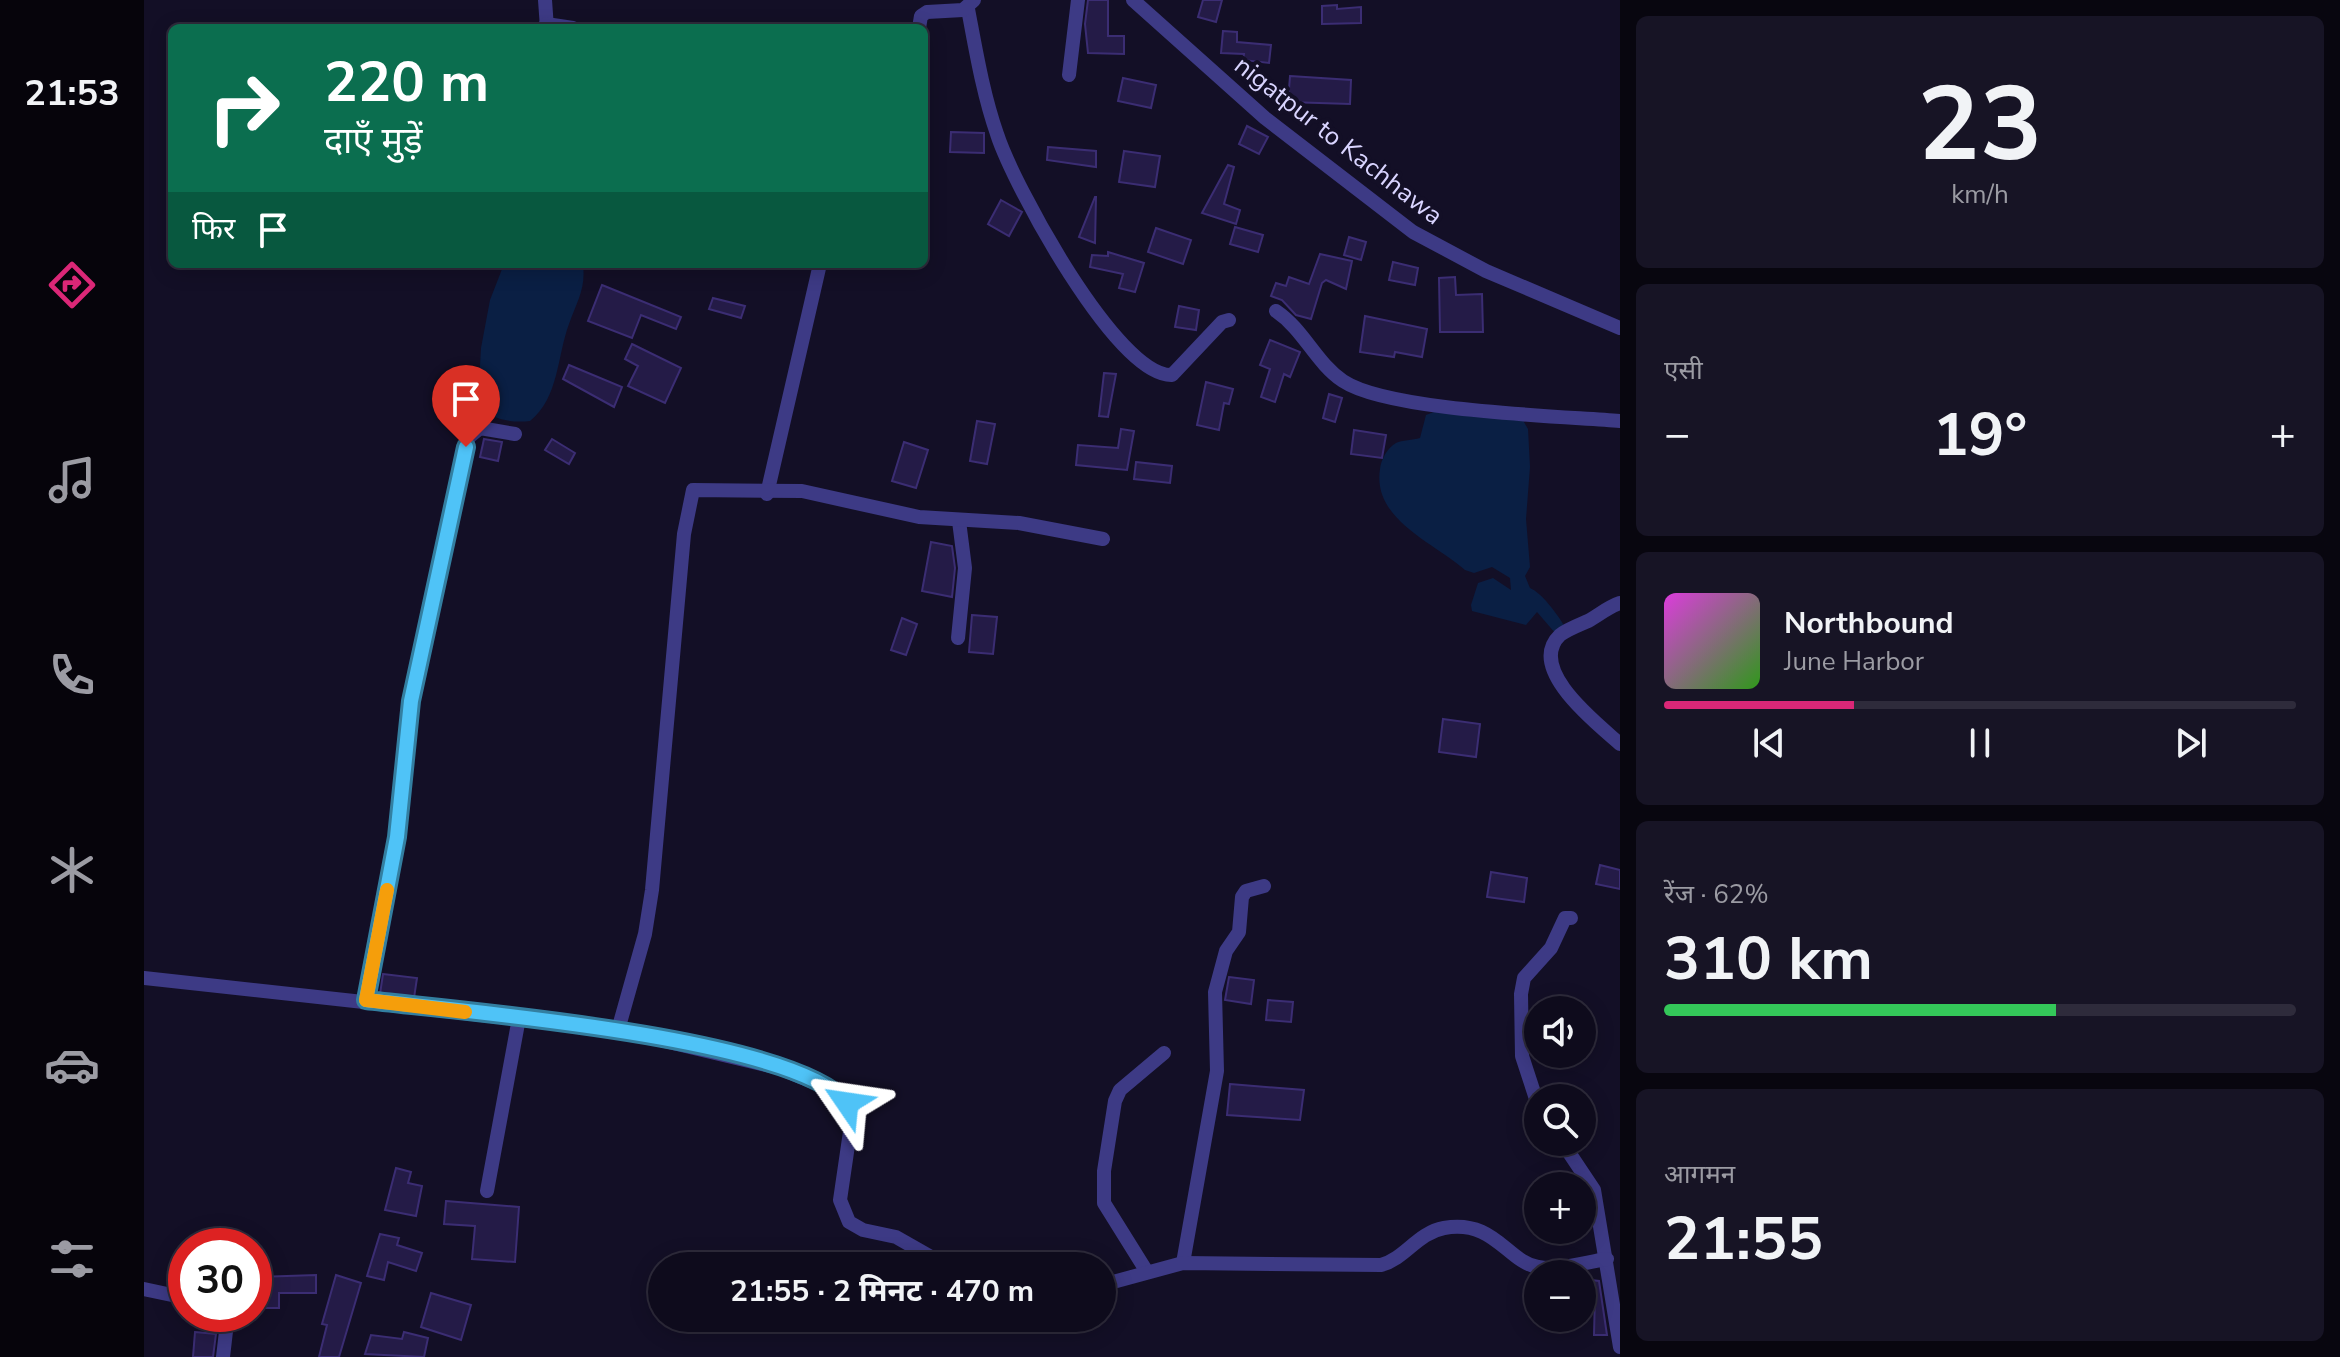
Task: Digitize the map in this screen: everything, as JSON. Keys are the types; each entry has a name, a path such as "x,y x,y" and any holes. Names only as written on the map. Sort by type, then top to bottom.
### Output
{"street":[{"path":"545,0 546,24"},
{"path":"1069,75 1078,0"},
{"name":"nigatpur to Kachhawa","path":"1139,2 1265,118 1413,232 1486,271 1620,328"},
{"path":"920,24 921,16 927,12 971,4 986,100 998,138 1061,258 1114,337 1156,372 1172,375 1222,322 1229,320"},
{"path":"767,494 819,268"},
{"path":"1276,311 1288,319 1325,365 1359,389 1444,405 1620,421"},
{"path":"366,1000 397,837 411,701 460,466 469,437 480,428 515,434"},
{"path":"618,1030 645,934 652,890 688,501 697,489 767,494 815,493 919,517 1044,526 1103,539"},
{"path":"958,638 965,568 959,521"},
{"path":"1620,603 1561,635 1553,662 1560,684 1573,701 1620,744"},
{"path":"1183,1263 1217,1071 1215,992 1226,951 1239,932 1242,897 1246,891 1264,886"},
{"path":"1529,1084 1522,1056 1521,994 1531,967 1551,948 1565,918 1571,918"},
{"path":"144,978 618,1030 779,1068 841,1096 851,1118 840,1200 849,1222 863,1230 896,1237 922,1252"},
{"path":"487,1191 519,1018"},
{"path":"1147,1272 1110,1215 1103,1191 1109,1124 1115,1101 1120,1090 1164,1053"},
{"path":"1571,1156 1594,1190 1620,1347"},
{"path":"1116,1281 1183,1263 1381,1265 1394,1262 1429,1231 1447,1227 1466,1228 1498,1239 1527,1264 1539,1268 1607,1259"},
{"path":"144,1289 168,1294"},
{"path":"223,1357 226,1332"}],"water":[{"path":"502,268 583,268 582,288 565,336 552,389 540,412 530,421 501,419 488,413 478,402 481,348 490,300"},
{"path":"1439,410 1521,417 1528,429 1530,467 1526,519 1530,567 1525,576 1530,588 1545,599 1565,627 1556,634 1537,612 1526,625 1472,611 1478,583 1493,578 1511,590 1510,578 1492,567 1474,573 1465,570 1408,528 1386,502 1380,487 1380,469 1385,454 1396,443 1420,438 1426,415"}],"building":[{"path":"1088,0 1108,0 1108,36 1124,36 1124,54 1088,53 1085,24"},
{"path":"1203,0 1222,0 1216,22 1198,17"},
{"path":"1337,5 1337,9 1361,7 1361,23 1322,24 1322,6"},
{"path":"1223,31 1237,32 1237,42 1271,45 1269,63 1243,60 1244,54 1221,53"},
{"path":"1290,76 1351,80 1350,104 1288,102"},
{"path":"1123,78 1156,85 1151,108 1118,101"},
{"path":"1247,126 1268,137 1259,154 1239,144"},
{"path":"951,132 984,133 984,153 950,152"},
{"path":"1048,147 1096,151 1096,167 1047,160"},
{"path":"1124,151 1160,156 1155,187 1119,182"},
{"path":"1228,165 1234,167 1224,204 1240,210 1236,224 1202,213"},
{"path":"1096,197 1095,243 1079,237"},
{"path":"1001,200 1022,212 1009,236 988,224"},
{"path":"1235,227 1263,235 1258,252 1230,244"},
{"path":"1156,228 1191,240 1183,264 1148,252"},
{"path":"1349,237 1366,242 1361,260 1344,255"},
{"path":"1108,252 1144,263 1135,292 1119,288 1123,274 1090,267 1092,255 1108,256"},
{"path":"1320,254 1352,261 1346,289 1326,280 1322,283 1311,319 1296,315 1282,300 1271,296 1276,283 1286,286 1289,277 1309,284"},
{"path":"1393,262 1418,268 1415,285 1389,280"},
{"path":"1455,277 1456,295 1482,294 1483,332 1440,332 1439,278"},
{"path":"602,285 681,317 676,329 641,315 632,338 588,321"},
{"path":"713,298 745,306 741,318 709,309"},
{"path":"1179,306 1199,310 1196,330 1175,327"},
{"path":"1365,316 1427,329 1422,357 1395,352 1394,357 1360,352"},
{"path":"1270,340 1300,352 1290,377 1284,374 1275,402 1261,397 1270,369 1260,365"},
{"path":"632,344 681,368 665,403 628,386 638,366 625,359"},
{"path":"569,365 622,387 614,407 563,379"},
{"path":"1104,373 1116,374 1108,417 1099,416"},
{"path":"1206,382 1233,389 1229,404 1224,403 1219,430 1197,425"},
{"path":"1329,394 1342,398 1335,422 1323,418"},
{"path":"977,421 995,424 987,464 970,461"},
{"path":"1121,429 1134,431 1127,470 1076,465 1078,445 1118,448"},
{"path":"1354,430 1386,435 1382,458 1351,454"},
{"path":"484,439 502,442 498,461 480,457"},
{"path":"552,439 575,453 569,464 545,450"},
{"path":"904,442 928,450 916,488 892,481"},
{"path":"1136,462 1172,466 1170,483 1134,479"},
{"path":"931,542 952,546 955,568 952,597 922,591"},
{"path":"972,615 997,617 993,654 969,652"},
{"path":"902,618 917,624 906,655 891,650"},
{"path":"1443,719 1480,724 1476,757 1439,752"},
{"path":"1600,865 1620,870 1620,889 1596,884"},
{"path":"1491,872 1527,878 1524,902 1487,897"},
{"path":"383,974 417,978 414,998 380,994"},
{"path":"1229,977 1254,980 1251,1004 1225,1000"},
{"path":"1268,1000 1293,1002 1291,1022 1266,1020"},
{"path":"1230,1084 1304,1090 1300,1120 1227,1115"},
{"path":"396,1168 411,1172 408,1183 422,1186 416,1216 385,1210"},
{"path":"446,1201 519,1207 515,1262 472,1259 475,1226 444,1224"},
{"path":"380,1234 399,1238 397,1245 422,1253 416,1271 388,1262 384,1280 367,1276"},
{"path":"316,1275 316,1293 279,1293 279,1308 272,1308 272,1276"},
{"path":"336,1275 361,1283 339,1357 319,1357 327,1325 322,1324"},
{"path":"1596,1281 1599,1281 1607,1335 1594,1335"},
{"path":"431,1293 471,1305 461,1340 421,1327"},
{"path":"195,1332 216,1334 213,1357 193,1357"},
{"path":"404,1332 428,1338 424,1357 365,1354 371,1335 402,1339"}],"slow traffic":[{"path":"387,890 366,1000 465,1012"}],"route":[{"path":"466,447 411,701 397,837 366,1000 618,1030 675,1041 779,1068 832,1090 847,1103"}]}
